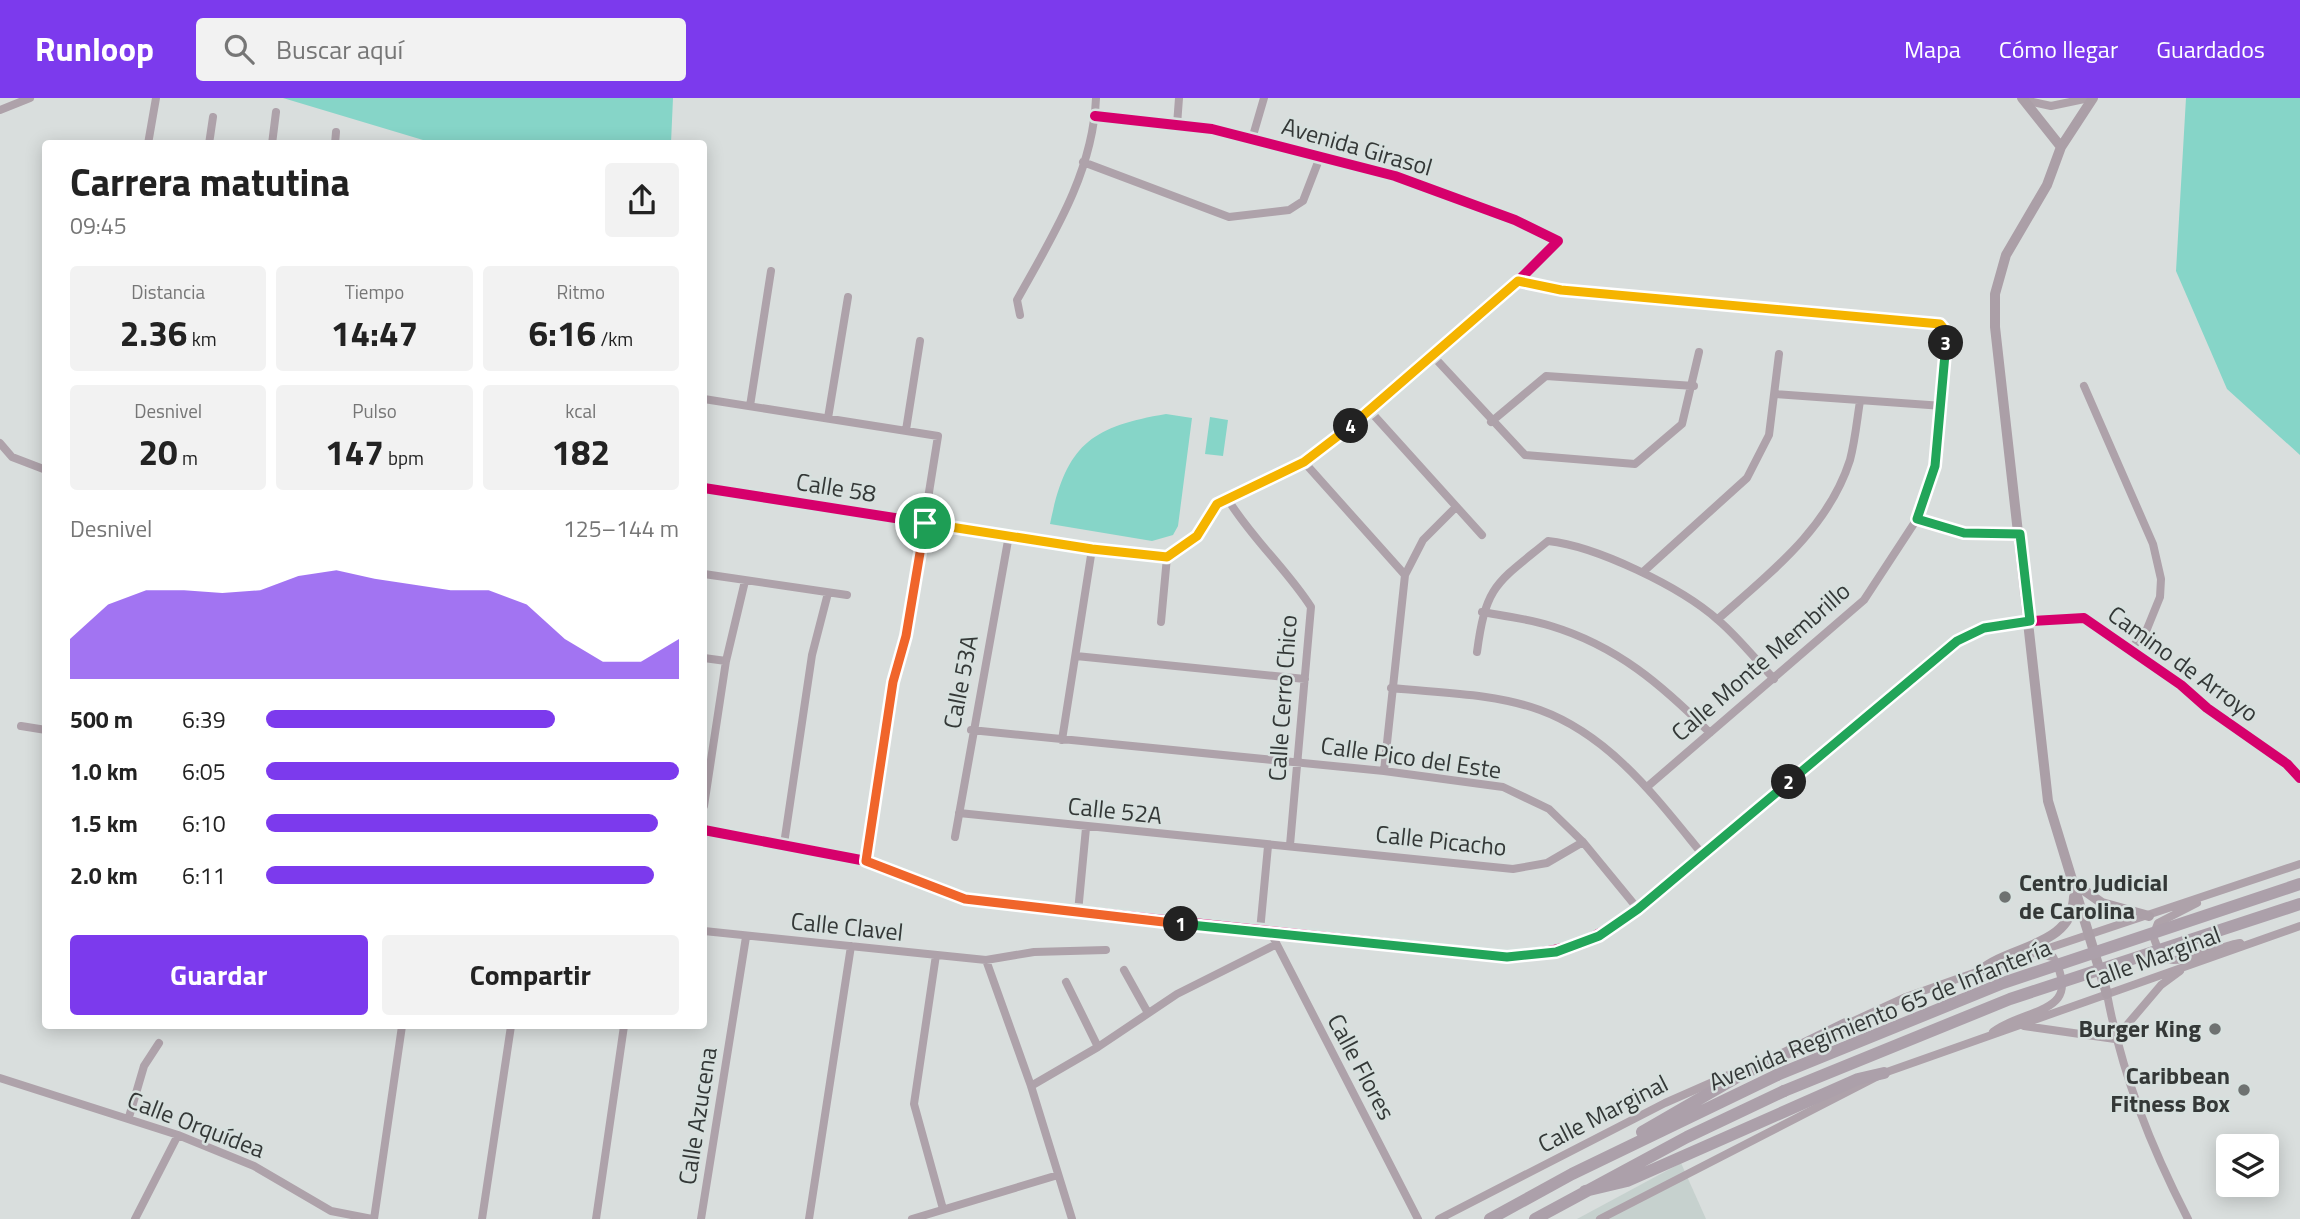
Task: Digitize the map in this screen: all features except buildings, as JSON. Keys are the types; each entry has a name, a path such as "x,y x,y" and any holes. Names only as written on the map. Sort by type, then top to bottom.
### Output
{"main road":[{"name":"Avenida Regimiento 65 de Infantería","path":"1490,1219 1572,1174 1777,1075 2003,983 2300,884"},
{"name":"Avenida Regimiento 65 de Infantería","path":"1535,1219 1784,1091 2010,999 2300,904"},
{"path":"1572,1174 1729,1082 1846,1024"},
{"path":"1585,1191 1627,1181 1858,1079 1884,1073"}],"street":[{"path":"0,110 30,98"},
{"path":"149,140 156,98"},
{"path":"1020,315 1017,300 1073,200 1095,116 1096,98"},
{"path":"1177,125 1179,98"},
{"path":"1252,139 1264,98"},
{"path":"2023,99 2051,106 2091,98"},
{"path":"2091,98 2062,147 2046,186 2007,255 1995,294 1995,327 2030,621 2048,801 2107,994 2115,1039 2145,1130 2188,1219"},
{"path":"2023,99 2062,147"},
{"path":"272,140 276,111"},
{"name":"Avenida Girasol","path":"1095,116 1177,125 1252,139 1395,176 1515,220 1558,241 1518,281"},
{"path":"210,140 213,117"},
{"path":"335,140 336,132"},
{"path":"1083,162 1229,217 1289,210 1303,201 1320,157"},
{"path":"750,406 771,271"},
{"path":"1161,622 1167,557 1197,536 1217,504 1304,462 1370,411 1518,281"},
{"name":"Calle Monte Membrillo","path":"1518,281 1561,290 1940,324 1945,330 1947,352 1935,466 1917,519 1864,600 1647,787"},
{"path":"828,418 848,297"},
{"path":"906,430 920,341"},
{"path":"1433,356 1491,422 1525,454 1635,464 1682,424 1699,352"},
{"path":"1643,572 1747,478 1769,436 1779,354"},
{"path":"1491,422 1546,376 1693,386"},
{"path":"2084,386 2153,544 2161,579 2160,597 2147,629 2131,649"},
{"path":"1776,394 1943,406"},
{"path":"707,399 938,436 906,636 893,682 866,861"},
{"path":"1717,619 1794,552 1823,516 1850,460 1860,401"},
{"path":"1370,411 1482,535"},
{"path":"0,443 12,457 42,468"},
{"path":"1304,462 1405,575"},
{"name":"Calle 58","path":"707,488 1092,549 1167,557"},
{"name":"Calle Cerro Chico","path":"1227,498 1241,522 1294,581 1311,607 1290,845"},
{"path":"1384,771 1405,575 1423,540 1455,508"},
{"path":"1917,519 1964,533 2020,534"},
{"name":"Calle 53A","path":"954,836 971,730 1009,535"},
{"path":"1477,652 1482,612 1495,585 1548,541 1572,544 1643,572 1717,619 1774,679"},
{"path":"1062,740 1092,549"},
{"path":"707,575 847,595"},
{"path":"708,744 745,581"},
{"path":"785,844 812,655 828,593"},
{"path":"1482,612 1551,625 1608,649 1664,687 1710,733"},
{"name":"Camino de Arroyo","path":"707,831 866,861 965,899 1507,957 1556,952 1588,940 1638,909 1957,641 1984,628 2030,621 2084,618 2181,685 2207,708 2287,764 2300,778"},
{"path":"1076,656 1305,678"},
{"path":"707,658 726,661"},
{"path":"1391,688 1482,696 1541,710 1599,742 1647,787 1703,855"},
{"path":"21,726 42,729"},
{"name":"Calle Pico del Este","path":"971,730 1384,771 1503,787 1549,809 1583,842 1638,909"},
{"name":"Calle 52A","path":"959,813 1268,846 1290,845"},
{"path":"1078,912 1087,828"},
{"name":"Calle Picacho","path":"1290,845 1513,869 1548,863 1583,842"},
{"path":"1260,931 1268,846"},
{"name":"Calle Marginal","path":"1439,1219 1665,1103 1906,997 2300,863"},
{"path":"2075,884 2102,903 2149,916"},
{"path":"1980,971 1992,960 2043,942 2065,924 2074,907 2075,884"},
{"path":"2212,894 2158,923 2153,936 2164,958 2170,962 2182,960 2222,947 2256,942"},
{"name":"Calle Marginal","path":"1600,1219 1884,1073 2300,926"},
{"name":"Calle Clavel","path":"707,931 986,960 1034,952 1106,950"},
{"name":"Calle Flores","path":"1270,933 1418,1219"},
{"name":"Calle Azucena","path":"701,1219 746,937"},
{"path":"1031,1086 1098,1047 1177,994 1275,945"},
{"path":"809,1219 851,946"},
{"path":"1985,1038 2006,1022 2055,1004 2061,998 2061,976 2053,957 2032,953"},
{"path":"936,955 914,1104 943,1209"},
{"path":"986,960 1031,1086 1072,1219"},
{"path":"2115,1039 2161,985 2188,965"},
{"path":"1124,970 1148,1013"},
{"path":"1066,982 1098,1047"},
{"path":"2020,1026 2115,1039"},
{"path":"373,1219 402,1029"},
{"path":"482,1219 512,1029"},
{"path":"596,1219 624,1029"},
{"path":"129,1117 144,1066 159,1043"},
{"name":"Calle Orquídea","path":"0,1077 129,1117 254,1166 328,1215 373,1219"},
{"path":"135,1219 178,1135"},
{"path":"912,1219 1058,1175"}],"shaded area":[{"path":"1681,1163 1706,1219 1577,1219"}],"green space":[{"path":"283,98 673,98 671,140 423,140"},
{"path":"2186,98 2300,98 2300,455 2227,389 2176,271"},
{"path":"1166,414 1192,418 1178,526 1173,535 1152,541 1050,524 1064,476 1073,458 1085,445 1118,426"},
{"path":"1210,417 1228,420 1223,456 1205,454"}],"cycle path":[{"path":"707,488 1092,549 1167,557 1197,536 1217,504 1304,462 1370,411 1518,281 1558,241 1515,220 1395,176 1212,129 1095,116"},
{"path":"707,831 866,861 965,899 1507,956 1546,951 1577,944 1638,909 1957,641 1985,628 2030,621 2084,618 2181,685 2207,708 2287,764 2300,778"}],"place":[{"name":"Centro Judicial de Carolina","path":"2005,897"},
{"name":"Burger King","path":"2215,1029"},
{"name":"Caribbean Fitness Box","path":"2244,1090"}],"route":[{"path":"1518,281 1561,290 1940,324 1945,330 1947,352 1943,406 1935,466 1917,519 1964,533 2020,534 2030,621 1984,628 1957,641 1638,909 1599,936 1556,952 1507,957 965,899 866,861 893,682 906,636 925,523 1092,549 1167,557 1197,536 1217,504 1304,462 1370,411 1518,281"}]}
